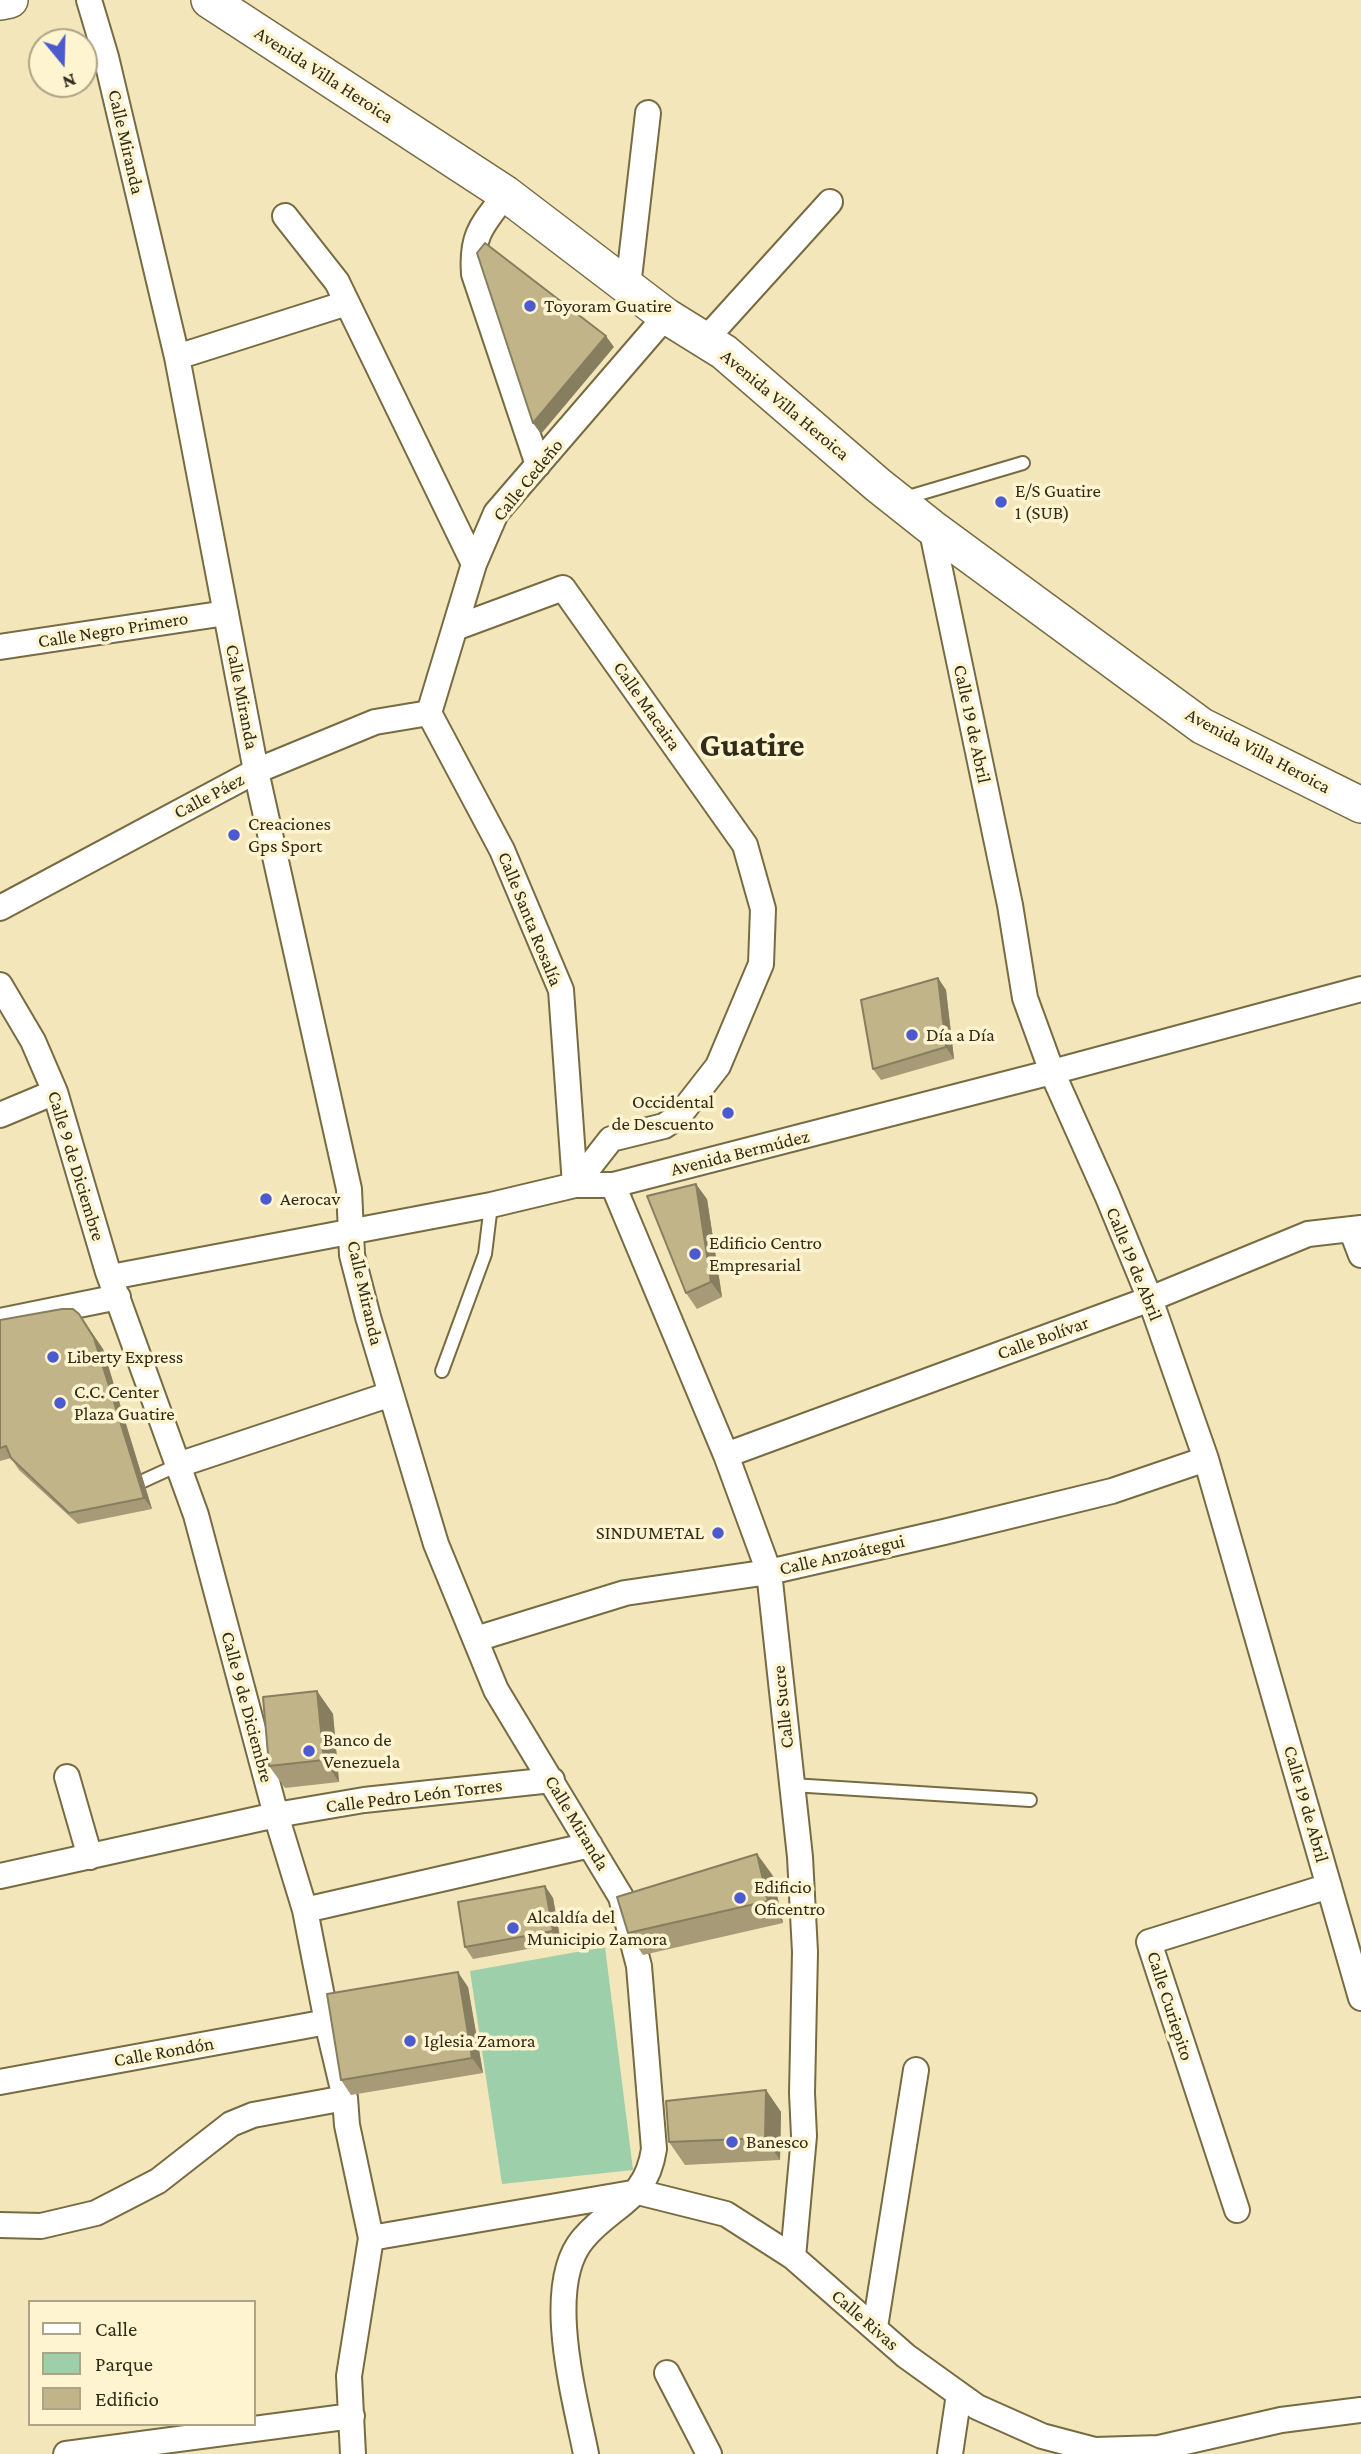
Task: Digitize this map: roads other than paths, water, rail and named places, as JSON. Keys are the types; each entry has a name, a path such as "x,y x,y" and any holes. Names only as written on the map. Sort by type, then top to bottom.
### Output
{"main road":[{"path":"0,2 10,0"},
{"name":"Avenida Villa Heroica","path":"209,0 506,194 666,316 724,352 931,527 1202,726 1361,805"}],"street":[{"name":"Calle Miranda","path":"89,0 106,57 177,357 256,771 349,1189 352,1255 436,1544 496,1690 621,1897 639,1966 654,2149 651,2168 638,2192"},
{"path":"628,287 648,113"},
{"path":"506,194 479,230 474,245 474,274 538,465"},
{"path":"705,340 830,202"},
{"path":"285,216 337,282 474,564"},
{"path":"177,357 347,303"},
{"name":"Calle Cedeño","path":"429,713 474,564 496,513 666,316"},
{"name":"Calle 19 de Abril","path":"931,527 1010,905 1025,998 1052,1072 1150,1300 1206,1459 1361,1998"},
{"name":"Calle Macaira","path":"454,628 563,588 745,845 763,909 761,964 718,1066 679,1116 664,1126 611,1139 575,1185"},
{"name":"Calle Negro Primero","path":"0,648 226,613"},
{"name":"Calle Páez","path":"0,908 256,771 375,722 429,713"},
{"name":"Calle Santa Rosalía","path":"429,713 502,850 561,990 575,1185"},
{"name":"Calle 9 de Diciembre","path":"0,985 33,1041 55,1092 114,1287 196,1515 276,1815 305,1910 345,2098 347,2125 371,2238 349,2376 353,2454"},
{"name":"Avenida Bermúdez","path":"0,1321 114,1287 351,1230 491,1205 575,1185 614,1185 1361,989"},
{"path":"0,1115 55,1092"},
{"name":"Calle Sucre","path":"614,1185 726,1455 769,1572 800,1857 805,1952 802,2093 804,2136 793,2257"},
{"path":"1356,1228 1361,1255"},
{"name":"Calle Bolívar","path":"726,1455 1150,1300 1308,1234 1356,1228"},
{"path":"178,1465 391,1394"},
{"name":"Calle Anzoátegui","path":"476,1639 625,1594 769,1572 1112,1491 1206,1459"},
{"path":"67,1777 90,1857"},
{"name":"Calle Pedro León Torres","path":"0,1876 276,1815 365,1800 552,1780"},
{"path":"305,1910 590,1844"},
{"name":"Calle Curiepito","path":"1237,2210 1149,1942 1329,1885"},
{"name":"Calle Rondón","path":"0,2082 327,2022"},
{"path":"875,2327 916,2070"},
{"path":"0,2225 41,2226 96,2213 158,2181 231,2124 253,2115 345,2098"},
{"path":"586,2454 566,2349 565,2279 572,2254 584,2238 638,2192"},
{"name":"Calle Rivas","path":"371,2238 638,2192 726,2214 793,2257 906,2356 977,2407 1041,2445 1095,2449 1159,2448 1281,2420 1361,2410"},
{"path":"667,2373 709,2454"},
{"path":"950,2454 959,2394"},
{"path":"66,2454 352,2416"}],"lane":[{"path":"898,500 1023,463"},
{"path":"442,1371 485,1254 491,1205"},
{"path":"143,1481 178,1465"},
{"path":"792,1785 1030,1800"}],"place":[{"name":"Toyoram Guatire","path":"530,306"},
{"name":"E/S Guatire 1 (SUB)","path":"1001,502"},
{"name":"Creaciones Gps Sport","path":"234,835"},
{"name":"Día a Día","path":"912,1035"},
{"name":"Occidental de Descuento","path":"728,1113"},
{"name":"Aerocav","path":"266,1199"},
{"name":"Edificio Centro Empresarial","path":"695,1254"},
{"name":"Liberty Express","path":"53,1357"},
{"name":"C.C. Center Plaza Guatire","path":"60,1403"},
{"name":"SINDUMETAL","path":"718,1533"},
{"name":"Banco de Venezuela","path":"309,1751"},
{"name":"Edificio Oficentro","path":"740,1898"},
{"name":"Alcaldía del Municipio Zamora","path":"513,1928"},
{"name":"Iglesia Zamora","path":"410,2041"},
{"name":"Banesco","path":"732,2142"}],"district":[{"name":"Guatire","path":"752,746"}]}
